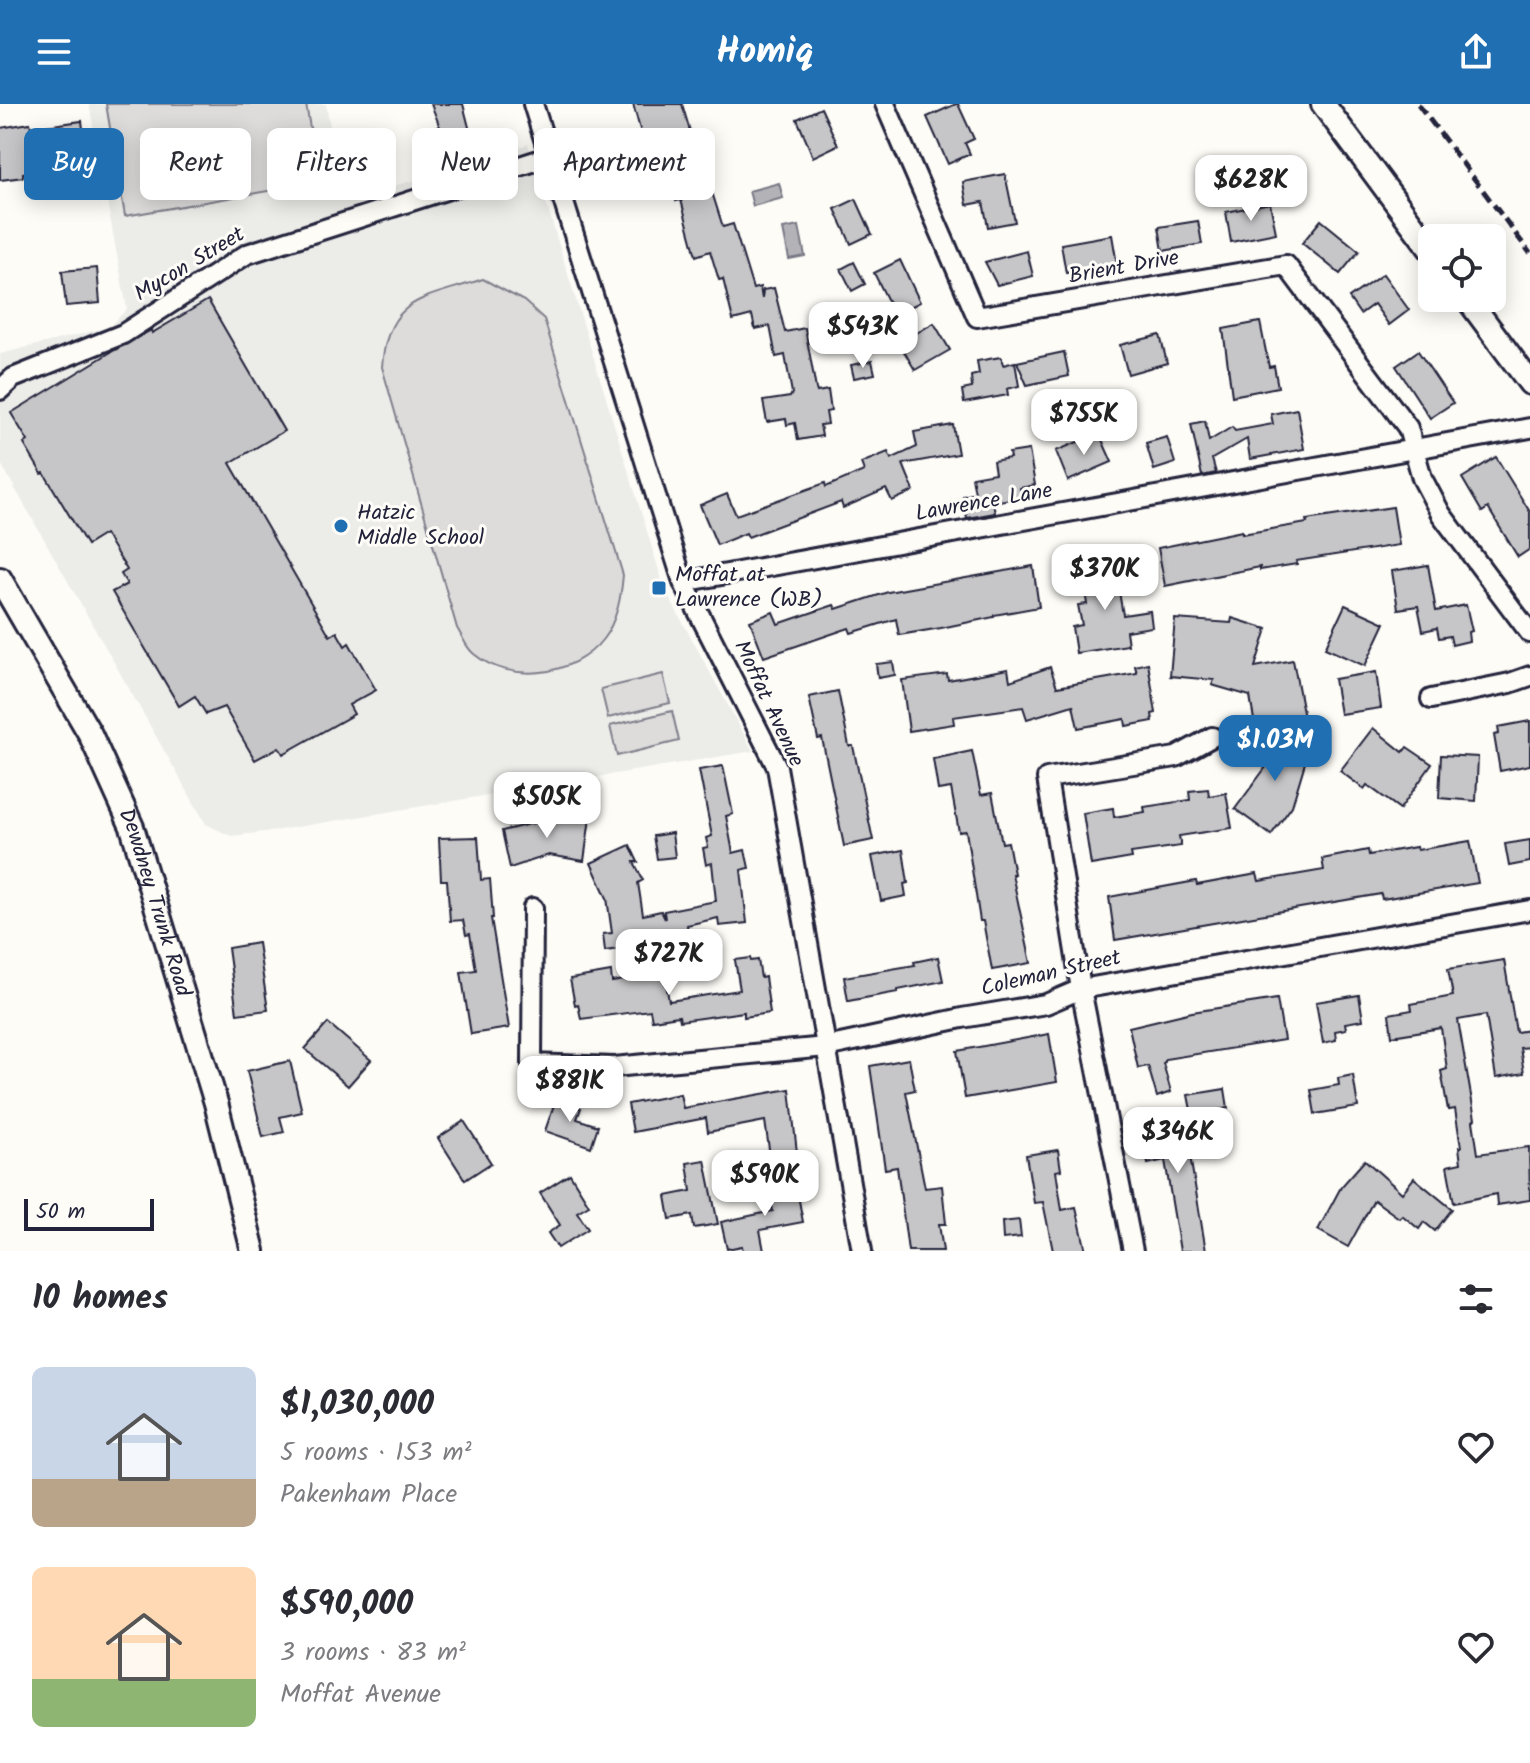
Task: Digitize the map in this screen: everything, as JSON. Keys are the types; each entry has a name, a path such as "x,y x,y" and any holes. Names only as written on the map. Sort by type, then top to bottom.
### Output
{"main road":[{"path":"1323,104 1418,232"},
{"path":"1477,312 1530,383"},
{"name":"Dewdney Trunk Road","path":"0,579 90,734 132,827 216,1103 253,1251"}],"street":[{"name":"Moffat Avenue","path":"533,104 541,128"},
{"name":"Brient Drive","path":"885,104 977,317 1286,265 1408,428 1415,448"},
{"name":"Mycon Street","path":"0,390 13,378 123,334 247,254 534,161"},
{"name":"Moffat Avenue","path":"565,200 683,582 777,767 862,1251"},
{"name":"Lawrence Lane","path":"683,582 1530,428"},
{"path":"1415,448 1422,478 1441,514 1530,633"},
{"path":"1431,699 1530,676"},
{"path":"1133,1251 1081,989 1047,778 1176,757 1212,737"},
{"name":"Coleman Street","path":"533,908 532,1064 614,1067 826,1047 1046,1004 1081,989 1530,910"}],"shaded area":[{"name":"Hatzic Middle School","path":"89,104 326,104 330,128 267,128 267,200 396,200 396,185 412,181 412,200 518,200 518,148 528,144 534,164 534,200 545,200 665,590 753,751 273,831 231,836 206,824 0,462 0,354 109,327 127,309 107,200 124,200 124,128 93,128"},
{"path":"106,104 306,104 310,128 267,128 267,191 251,194 251,128 140,128 140,200 216,200 125,216 122,200 124,128 110,128"},
{"path":"779,183 783,198 753,206 749,191"},
{"path":"799,226 805,256 789,259 783,229"},
{"path":"483,279 524,301 544,319 623,575 618,608 603,639 576,662 541,672 505,670 489,664 471,651 457,628 382,367 385,344 401,313 427,297"},
{"path":"895,329 898,343 871,349 868,334"},
{"path":"663,674 670,703 608,718 601,689"},
{"path":"672,711 679,741 617,756 610,726"}],"building":[{"path":"431,104 463,104 469,128 434,128 440,127"},
{"path":"633,104 682,104 689,128 640,128"},
{"path":"956,104 974,139 965,143 970,154 948,164 927,117"},
{"path":"821,108 838,145 813,157 797,119"},
{"path":"82,121 83,128 31,128"},
{"path":"30,123 31,128 24,128 23,177 0,180 0,128"},
{"path":"1005,174 1015,222 988,227 983,202 967,205 963,182"},
{"path":"856,199 872,234 851,244 835,209"},
{"path":"681,200 714,200 723,227 733,224 753,289 760,287 762,299 763,290 774,288 785,332 805,328 817,392 828,390 831,411 826,412 828,424 820,425 822,436 798,440 795,423 787,425 786,419 767,422 763,401 790,397 792,393 785,355 776,357 770,326 755,329 752,315 733,320 723,279 719,280 710,251 696,256"},
{"path":"1270,203 1276,233 1231,242 1226,212"},
{"path":"1321,220 1359,251 1340,274 1302,243"},
{"path":"1198,221 1202,244 1163,251 1159,227"},
{"path":"1112,235 1117,264 1066,273 1061,244"},
{"path":"1027,251 1033,276 997,285 985,262"},
{"path":"900,260 920,302 895,315 874,273"},
{"path":"854,262 865,284 852,291 841,269"},
{"path":"97,268 100,303 66,306 62,271"},
{"path":"1383,274 1409,310 1389,325 1374,304 1360,314 1349,298"},
{"path":"208,300 284,431 230,463 330,636 337,632 345,646 349,643 376,690 349,705 354,714 283,754 279,747 255,760 224,707 206,714 195,696 179,706 112,592 127,584 121,574 127,570 105,534 87,545 24,444 28,441 11,413 111,352 151,330 152,333"},
{"path":"1260,322 1269,367 1274,366 1278,387 1232,396 1223,329"},
{"path":"934,323 950,350 915,370 899,343"},
{"path":"1160,335 1167,363 1128,374 1120,345"},
{"path":"1418,351 1453,403 1430,418 1396,366"},
{"path":"1064,352 1069,376 1027,385 1017,362"},
{"path":"1001,357 1003,365 1015,362 1019,386 1007,389 1008,395 964,403 962,390 972,388 971,376 979,374 977,361"},
{"path":"872,361 875,374 854,378 851,365"},
{"path":"1297,409 1304,449 1250,459 1247,439 1212,459 1216,473 1202,476 1191,424 1205,421 1209,441 1232,427 1235,431 1273,424 1271,414"},
{"path":"953,425 958,454 903,464 914,491 892,501 886,489 843,508 841,502 748,537 746,533 717,545 700,505 727,494 736,515 825,483 826,487 864,471 861,463 888,452 891,459 917,447 914,432"},
{"path":"1099,433 1112,462 1068,481 1056,451"},
{"path":"1167,437 1175,463 1154,470 1146,443"},
{"path":"1029,450 1035,485 1020,488 1022,497 993,502 995,513 967,518 963,496 975,493 972,477 995,473 993,461 1010,458 1009,453"},
{"path":"1496,457 1530,512 1530,549 1518,557 1488,508 1482,512 1462,478"},
{"path":"1393,507 1399,545 1165,586 1158,548"},
{"path":"1113,557 1123,615 1150,611 1152,627 1126,631 1128,645 1076,653 1072,627 1082,625 1078,605 1087,604 1082,572 1097,569 1095,560"},
{"path":"1428,565 1436,611 1466,605 1472,631 1468,632 1469,641 1452,645 1450,636 1439,638 1437,628 1423,631 1418,606 1398,609 1392,571"},
{"path":"1033,566 1039,607 941,628 899,635 896,619 851,633 849,628 764,657 750,621 773,612 778,624 834,605 836,609 888,592"},
{"path":"1345,605 1385,623 1365,666 1325,648"},
{"path":"1232,618 1267,629 1255,667 1293,660 1304,718 1255,726 1250,696 1212,685 1214,680 1170,676 1175,619 1231,623"},
{"path":"893,662 895,675 878,678 876,664"},
{"path":"1148,663 1156,713 1152,714 1153,721 1126,726 1125,719 1078,728 1073,705 1027,719 1023,707 953,717 954,724 909,731 902,680 947,674 948,680 1008,669 1010,681 1050,667 1057,687 1137,673 1135,666"},
{"path":"1376,672 1381,708 1340,714 1334,679"},
{"path":"838,691 873,840 844,846 822,738 818,739 809,697"},
{"path":"1530,721 1530,765 1500,771 1494,735 1499,734 1498,727"},
{"path":"1373,728 1403,752 1407,747 1432,764 1400,809 1367,785 1364,789 1340,771"},
{"path":"1269,732 1310,746 1292,806 1271,835 1235,809 1266,767 1259,764"},
{"path":"972,751 981,795 992,793 1002,843 1008,842 1031,963 992,970 983,921 980,921 966,831 959,832 951,788 938,790 933,759"},
{"path":"1441,755 1478,757 1476,801 1439,798"},
{"path":"723,766 733,814 726,816 733,853 745,850 749,868 741,870 747,923 719,926 718,918 687,925 688,933 646,941 647,945 605,951 603,934 612,933 607,898 591,863 630,845 643,880 638,883 643,915 661,911 665,919 664,911 716,901 712,863 706,865 703,848 708,847 706,838 712,836 699,770"},
{"path":"1208,789 1209,796 1226,793 1232,828 1179,836 1181,846 1131,853 1132,858 1091,865 1083,813 1113,808 1114,817 1145,812 1144,807 1190,800 1189,791"},
{"path":"574,815 590,818 584,861 549,855 510,868 502,831 553,818 573,821"},
{"path":"672,833 675,857 657,859 653,836"},
{"path":"478,837 481,880 490,879 491,918 509,1028 471,1034 461,972 476,970 470,934 466,935 463,920 450,921 447,880 441,880 439,838"},
{"path":"1530,840 1530,862 1509,866 1505,844"},
{"path":"1470,841 1478,883 1382,899 1381,894 1115,940 1109,897 1196,881 1197,885 1257,874 1259,881 1324,870 1322,859 1368,850 1369,855"},
{"path":"903,850 908,883 904,884 906,896 881,901 872,856"},
{"path":"258,943 268,1010 237,1014 228,948"},
{"path":"938,957 943,981 848,1001 844,977 915,965 914,962"},
{"path":"750,958 751,961 758,960 761,978 765,977 770,1013 744,1017 744,1012 680,1021 679,1016 652,1020 650,1010 581,1019 570,979 611,972 612,982 664,973 669,1001 740,990 735,960"},
{"path":"1504,960 1516,1032 1530,1030 1530,1047 1520,1048 1524,1073 1496,1078 1486,1015 1458,1020 1478,1154 1529,1147 1530,1200 1497,1205 1496,1194 1454,1203 1447,1166 1461,1163 1461,1147 1455,1109 1448,1110 1441,1071 1447,1069 1441,1028 1392,1036 1389,1014 1412,1010 1411,1004 1453,996 1448,969"},
{"path":"1359,995 1363,1020 1345,1023 1346,1029 1335,1031 1336,1040 1323,1043 1316,1002"},
{"path":"1277,999 1284,1040 1165,1059 1163,1063 1171,1092 1157,1097 1148,1066 1138,1068 1129,1027 1192,1012"},
{"path":"328,1023 371,1060 348,1086 305,1049"},
{"path":"1049,1034 1057,1082 965,1098 957,1051"},
{"path":"909,1059 915,1090 906,1092 925,1188 942,1186 946,1224 939,1224 943,1251 908,1251 897,1167 885,1169 870,1066"},
{"path":"290,1061 302,1112 280,1117 284,1132 263,1137 247,1071"},
{"path":"1353,1075 1358,1107 1315,1114 1311,1090 1339,1085 1338,1078"},
{"path":"790,1089 797,1153 770,1156 765,1121 708,1132 706,1118 633,1132 628,1104 680,1094 683,1108"},
{"path":"1225,1089 1228,1108 1192,1115 1188,1095"},
{"path":"556,1099 581,1108 577,1119 598,1126 591,1147 545,1131"},
{"path":"1191,1116 1198,1154 1190,1156 1206,1251 1180,1251 1165,1160 1148,1164 1141,1125"},
{"path":"464,1121 491,1163 465,1180 438,1138"},
{"path":"1058,1150 1061,1170 1056,1171 1062,1210 1076,1207 1086,1251 1053,1251 1043,1202 1034,1203 1026,1155"},
{"path":"705,1160 718,1224 694,1228 692,1215 670,1219 666,1196 691,1191 687,1163"},
{"path":"1365,1160 1402,1193 1414,1178 1452,1209 1435,1231 1424,1222 1419,1229 1402,1215 1399,1218 1374,1200 1348,1247 1318,1230 1341,1187"},
{"path":"570,1174 589,1205 577,1212 588,1229 558,1248 548,1233 560,1225 540,1193"},
{"path":"795,1179 803,1222 760,1230 764,1251 743,1251 742,1246 727,1249 721,1222 773,1211 768,1184"},
{"path":"1019,1220 1021,1237 1003,1239 1002,1222"}],"railway":[{"path":"1418,104 1530,253"}],"place":[{"name":"Hatzic Middle School","path":"341,526"},
{"name":"Moffat at Lawrence (WB)","path":"659,588"}]}
